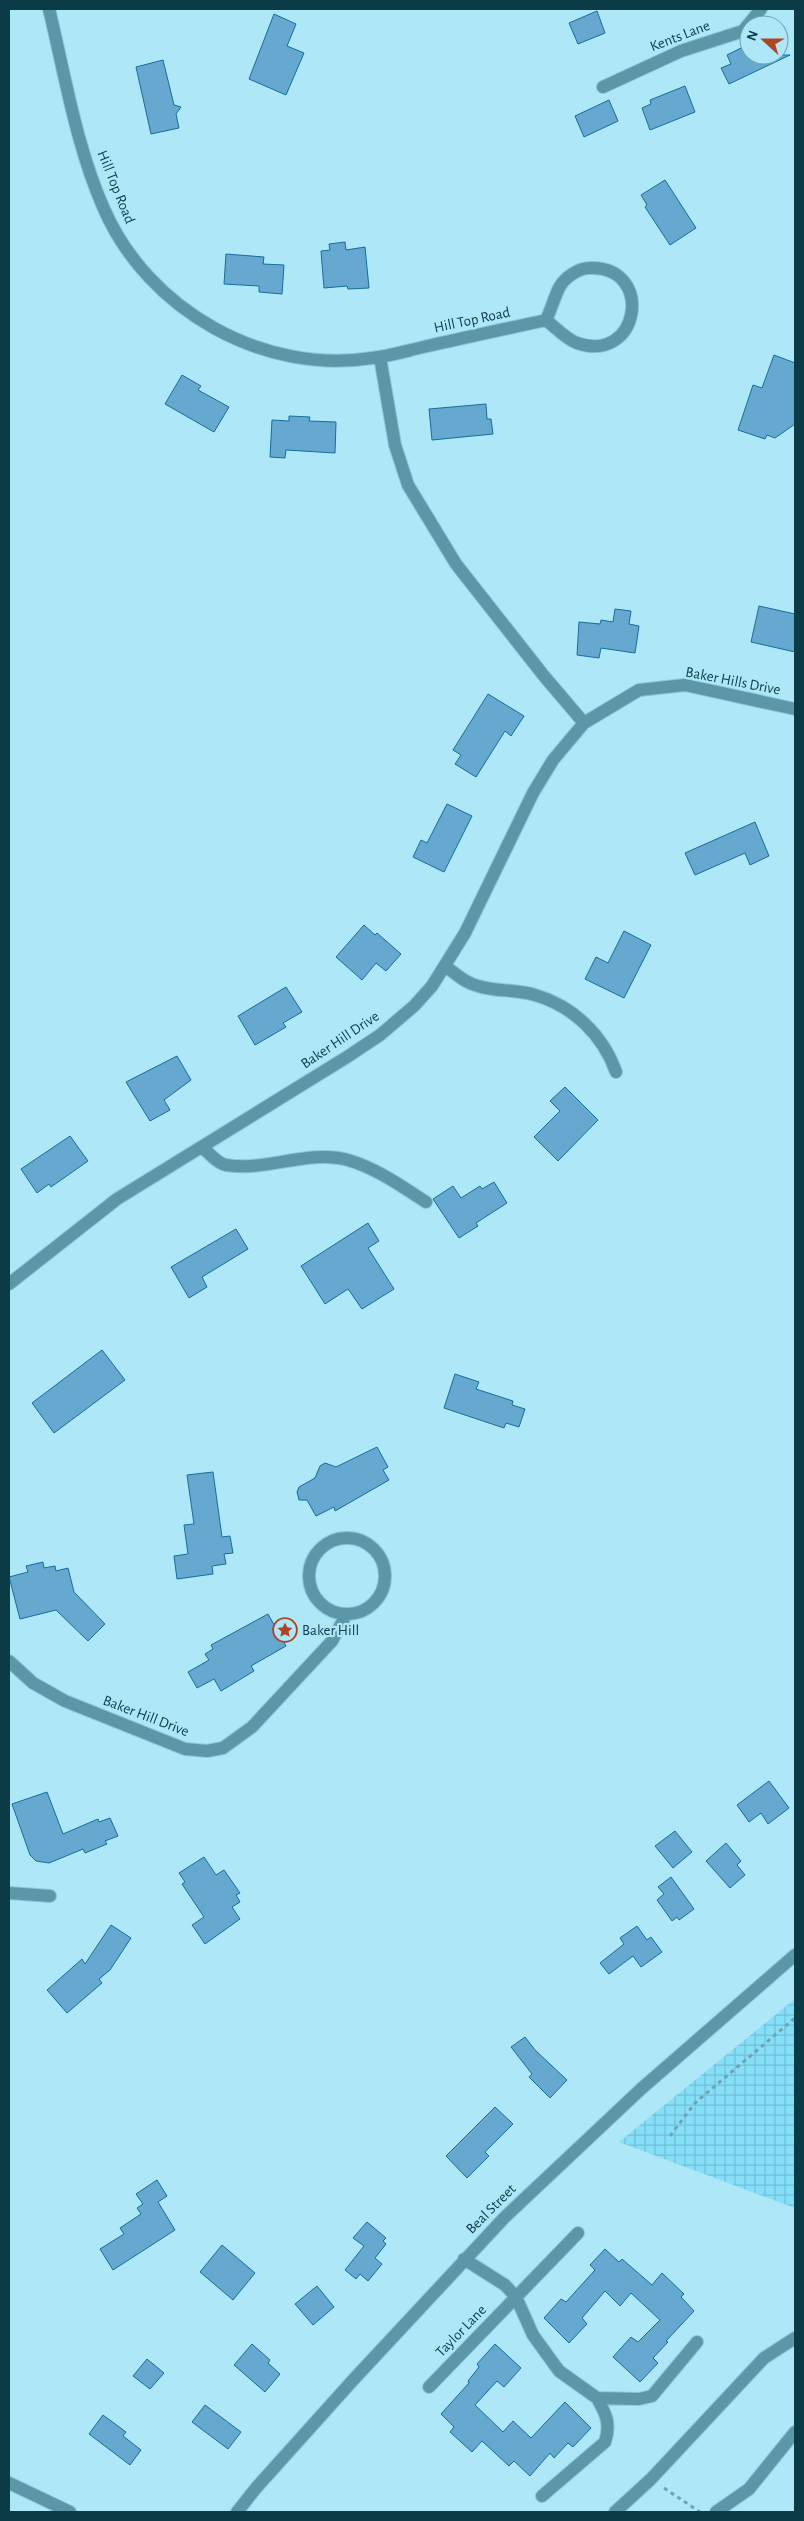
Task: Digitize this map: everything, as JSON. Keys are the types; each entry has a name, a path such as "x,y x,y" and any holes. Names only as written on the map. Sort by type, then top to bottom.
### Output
{"street":[{"name":"Hill Top Road","path":"48,9 83,150 104,209 124,247 153,282 183,309 218,332 255,347 297,357 333,360 380,356 546,320"},
{"name":"Kents Lane","path":"603,87 681,50 743,31 761,9"},
{"path":"585,268 600,268 616,274 625,283 633,299 632,317 624,333 608,344 593,347 574,342 546,320 559,288 570,276 585,268"},
{"path":"380,356 395,445 408,485 456,564 544,676 584,723"},
{"name":"Baker Hills Drive","path":"584,723 639,690 686,685 795,709"},
{"name":"Baker Hill Drive","path":"9,1284 116,1200 380,1035 414,1006 445,966 465,933 533,792 553,760 584,723"},
{"path":"445,966 466,982 479,987 512,990 536,995 562,1006 598,1036 610,1054 616,1072"},
{"path":"202,1147 224,1165 259,1165 308,1158 347,1160 387,1177 426,1202"},
{"path":"352,1538 372,1546 386,1573 383,1590 374,1603 360,1612 346,1614 332,1612 313,1593 310,1568 317,1552 325,1545 337,1539 352,1538"},
{"name":"Baker Hill Drive","path":"9,1661 33,1682 65,1701 185,1749 207,1751 223,1748 252,1727 332,1641 346,1614"},
{"path":"9,1892 50,1896"},
{"name":"Beal Street","path":"237,2512 256,2488 464,2259 504,2218 641,2089 795,1955"},
{"name":"Taylor Lane","path":"429,2387 578,2233"},
{"path":"464,2259 504,2285 516,2298 534,2335 559,2371 597,2398 607,2414 609,2429 604,2442 542,2496"},
{"path":"615,2512 651,2479 764,2358 795,2338"},
{"path":"597,2398 639,2399 652,2396 697,2342"},
{"path":"716,2512 748,2489 795,2432"},
{"path":"9,2483 70,2512"}],"path":[{"path":"670,2136 695,2103 795,2018"},
{"path":"651,2479 701,2512"}],"shaded area":[{"path":"795,1999 795,2208 619,2142"}],"building":[{"path":"597,11 605,33 578,44 569,23"},
{"path":"274,14 296,24 287,46 304,53 286,95 249,79"},
{"path":"739,49 739,65 769,65 729,84 721,68 731,64 727,55"},
{"path":"163,60 174,105 181,107 176,114 179,128 151,134 136,67"},
{"path":"685,86 695,112 650,130 642,108 651,104 650,100"},
{"path":"609,100 618,121 584,137 575,116"},
{"path":"665,180 696,228 670,245 645,207 647,205 641,195"},
{"path":"345,242 346,250 365,247 369,288 348,289 347,286 324,288 321,251 330,250 329,244"},
{"path":"226,254 264,257 263,264 284,265 282,294 259,292 259,286 224,284"},
{"path":"774,355 795,363 795,424 775,438 767,435 765,439 738,430 753,385 762,388"},
{"path":"182,375 201,386 198,390 229,407 214,432 165,404"},
{"path":"486,404 487,419 491,419 493,434 432,440 429,409"},
{"path":"289,416 310,417 309,421 336,422 335,453 286,450 285,458 270,457 272,420 289,421"},
{"path":"759,606 795,614 795,652 751,642"},
{"path":"615,609 631,611 629,624 639,626 635,653 601,648 599,658 577,655 579,622 600,624 601,620 613,622"},
{"path":"488,694 524,716 511,736 505,731 476,777 455,764 461,755 453,750"},
{"path":"447,804 472,816 444,872 413,857 421,840 427,843"},
{"path":"755,822 769,856 750,865 745,853 695,875 685,853"},
{"path":"364,925 375,935 377,933 401,954 386,971 376,963 362,980 336,957"},
{"path":"624,931 651,945 624,998 585,979 596,957 608,963"},
{"path":"286,987 302,1012 283,1023 286,1027 255,1045 238,1016"},
{"path":"177,1056 191,1080 164,1100 170,1110 150,1121 126,1082"},
{"path":"565,1087 598,1120 558,1161 534,1137 560,1111 550,1101"},
{"path":"70,1136 88,1161 51,1187 49,1184 37,1193 21,1169"},
{"path":"494,1182 507,1203 476,1223 478,1226 459,1238 433,1199 453,1186 461,1198 480,1186 482,1189"},
{"path":"368,1223 379,1241 368,1248 394,1289 362,1309 348,1289 325,1304 301,1266"},
{"path":"236,1229 248,1249 202,1277 207,1287 189,1298 171,1267"},
{"path":"102,1350 125,1380 54,1433 32,1403"},
{"path":"455,1374 479,1382 476,1389 513,1401 512,1405 525,1409 519,1427 506,1423 504,1428 444,1408"},
{"path":"377,1447 388,1467 383,1470 389,1480 335,1511 334,1507 316,1516 307,1500 299,1500 297,1492 299,1487 315,1478 320,1466 325,1463 336,1467"},
{"path":"213,1472 222,1537 230,1536 233,1553 224,1554 226,1564 212,1566 213,1574 177,1579 174,1556 188,1554 184,1525 194,1524 187,1475"},
{"path":"43,1562 44,1568 55,1566 56,1571 68,1568 74,1592 105,1624 88,1641 56,1610 20,1619 9,1577 28,1572 26,1566"},
{"path":"268,1614 286,1646 251,1666 254,1671 221,1691 214,1679 197,1688 188,1672 209,1660 205,1654 213,1649 211,1645"},
{"path":"769,1781 789,1808 768,1824 761,1813 749,1822 737,1805"},
{"path":"47,1792 63,1834 98,1819 99,1822 110,1818 118,1836 105,1841 107,1844 85,1853 83,1849 49,1863 36,1861 30,1855 12,1804"},
{"path":"675,1831 692,1852 673,1868 655,1846"},
{"path":"726,1843 741,1861 737,1865 745,1875 730,1888 706,1861"},
{"path":"204,1857 216,1875 224,1870 240,1893 236,1895 240,1902 232,1907 240,1919 205,1944 192,1925 204,1917 182,1884 185,1882 179,1873"},
{"path":"671,1877 694,1909 679,1920 677,1917 672,1921 657,1900 664,1894 658,1887"},
{"path":"111,1925 131,1938 110,1970 99,1979 102,1983 67,2013 47,1990 82,1959 85,1964"},
{"path":"637,1926 647,1940 651,1937 662,1952 641,1967 633,1956 609,1974 600,1963 624,1944 620,1938"},
{"path":"525,2037 535,2050 567,2080 550,2098 529,2077 532,2074 511,2047"},
{"path":"495,2107 513,2124 485,2152 489,2156 467,2178 446,2156"},
{"path":"157,2180 167,2196 158,2202 175,2230 113,2270 100,2249 124,2234 120,2228 141,2214 137,2208 143,2204 136,2194"},
{"path":"367,2222 386,2238 383,2241 386,2244 375,2258 382,2264 368,2281 360,2274 356,2279 345,2270 364,2246 353,2238"},
{"path":"222,2245 255,2273 233,2300 200,2272"},
{"path":"605,2249 619,2262 622,2259 652,2285 662,2273 684,2294 681,2297 694,2311 653,2358 658,2363 640,2382 613,2357 631,2337 638,2342 660,2320 631,2293 620,2306 605,2291 582,2318 587,2324 569,2343 544,2318 561,2299 566,2302 595,2270 590,2265"},
{"path":"317,2286 334,2307 313,2325 295,2304"},
{"path":"252,2344 270,2360 268,2363 280,2374 265,2392 234,2365"},
{"path":"495,2344 521,2368 504,2387 497,2381 475,2405 503,2432 513,2421 531,2438 565,2402 591,2428 573,2447 568,2443 554,2458 550,2453 530,2476 514,2461 509,2466 482,2441 472,2452 450,2432 454,2427 441,2414 469,2383 468,2381 479,2367 477,2364"},
{"path":"147,2359 164,2373 150,2389 133,2376"},
{"path":"205,2405 241,2432 228,2449 192,2422"},
{"path":"103,2415 126,2432 123,2436 141,2450 130,2465 89,2434"}],"place":[{"name":"Baker Hill","path":"285,1630"}]}
